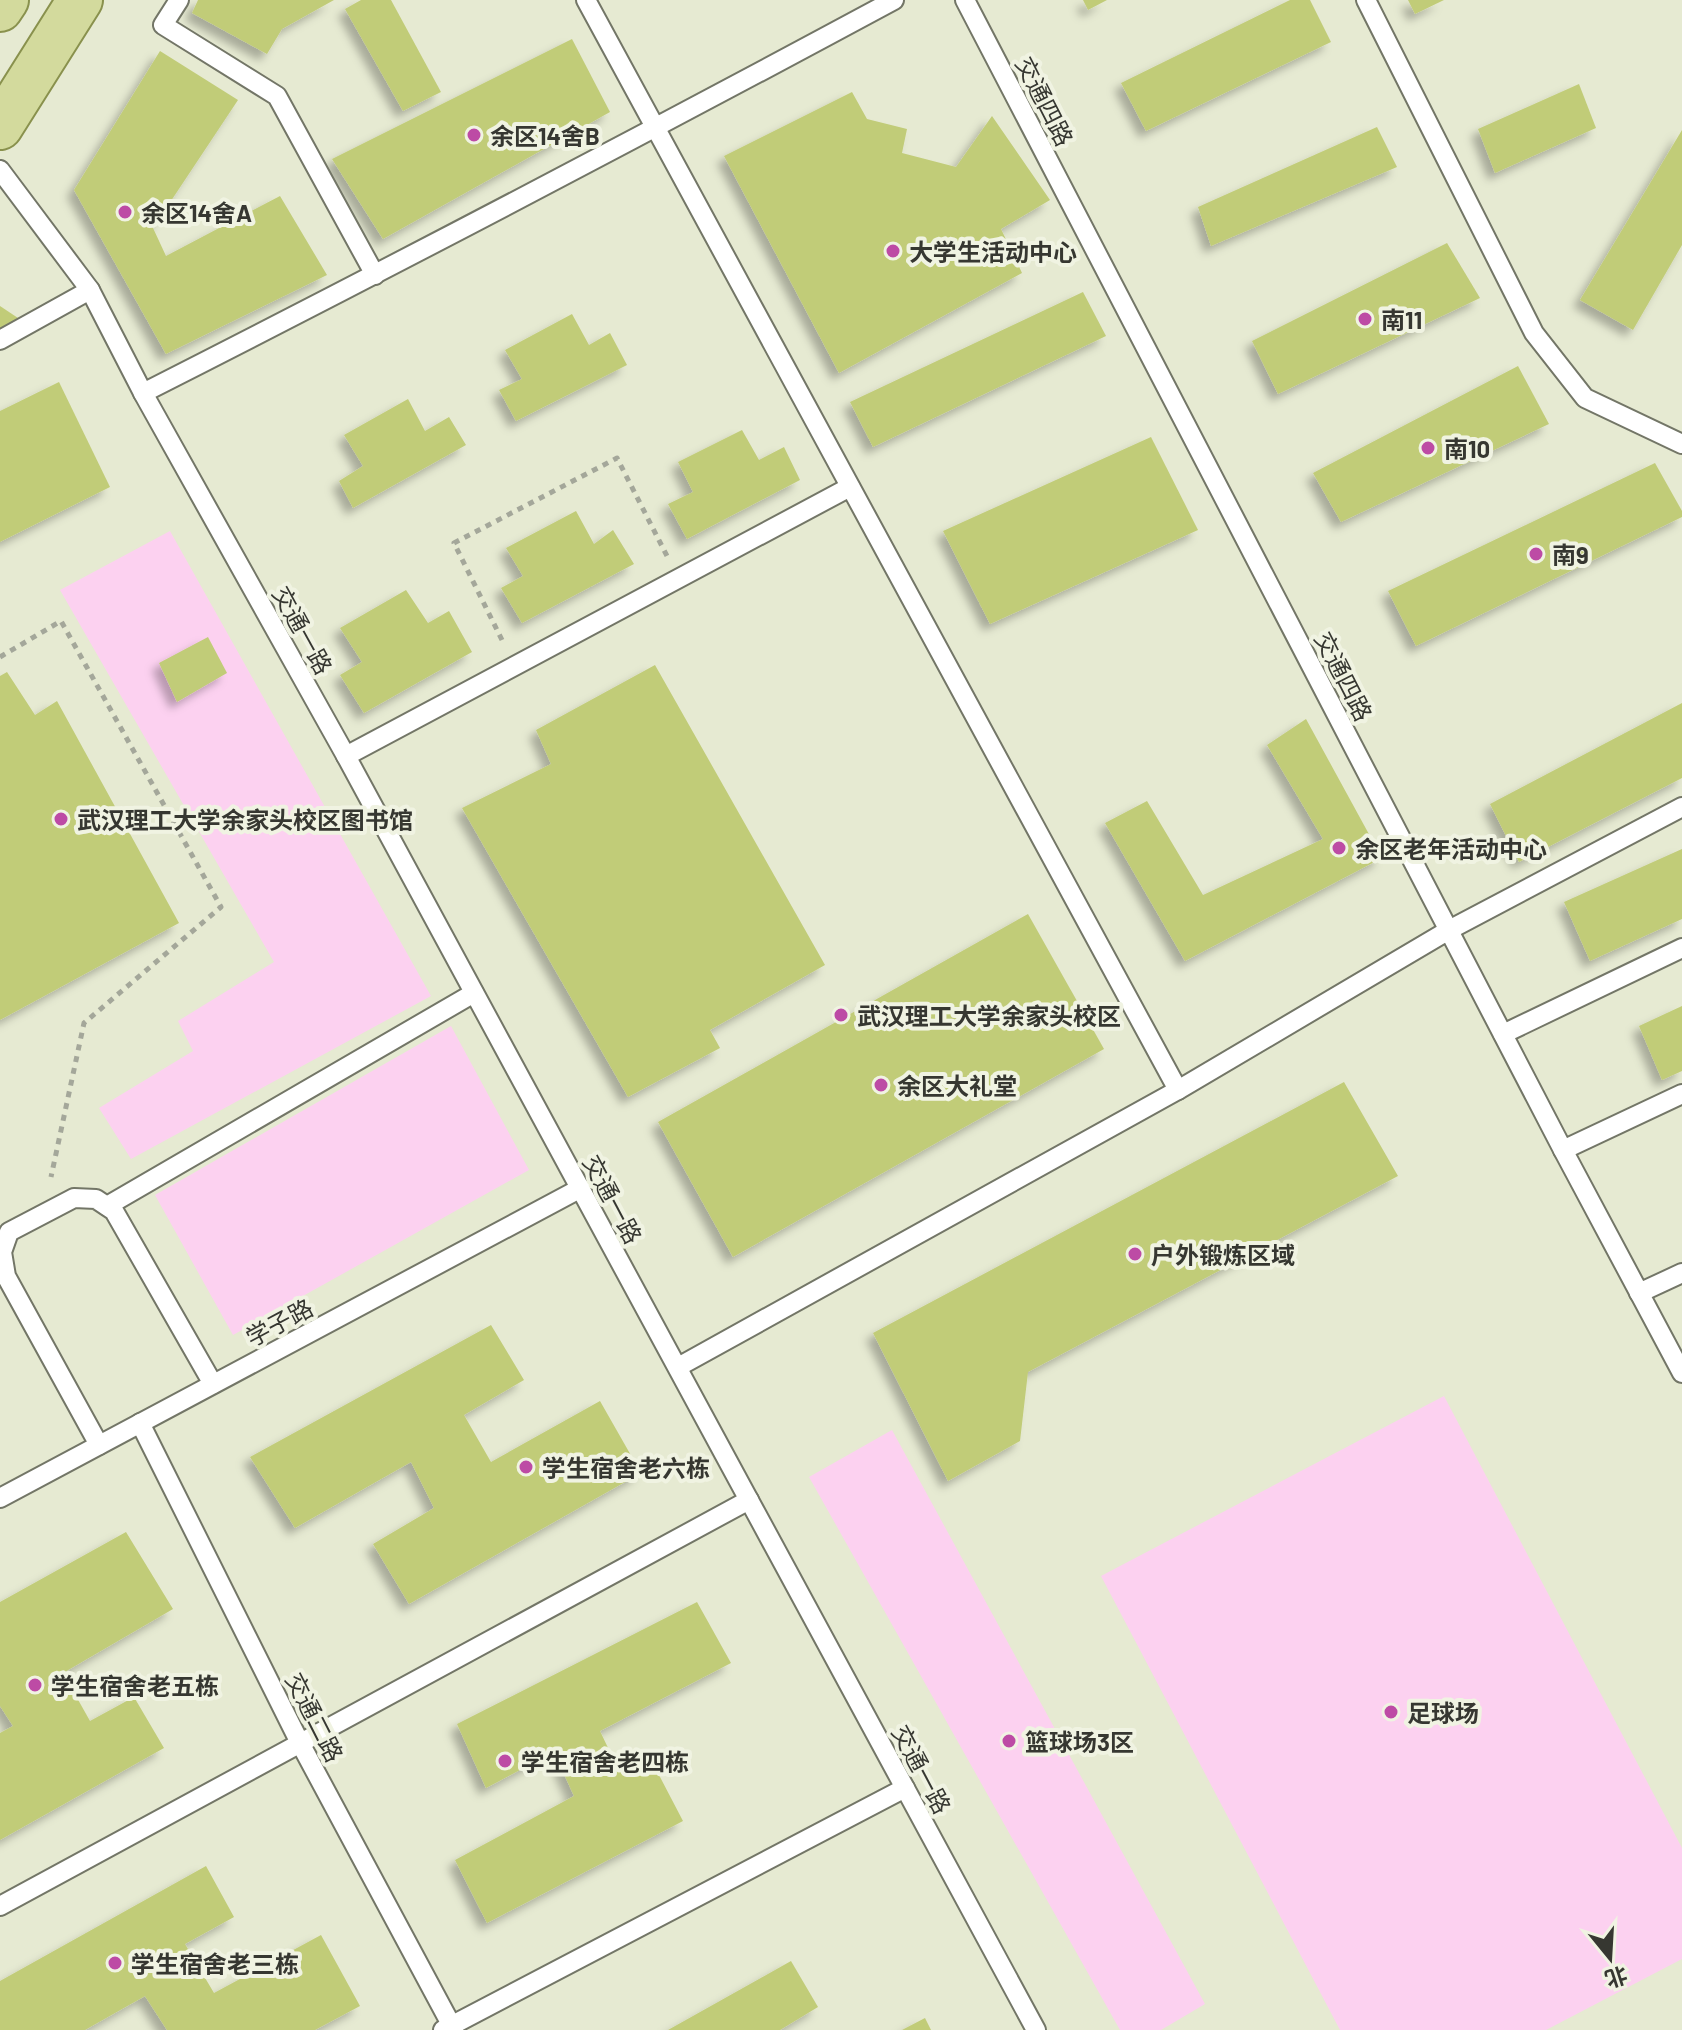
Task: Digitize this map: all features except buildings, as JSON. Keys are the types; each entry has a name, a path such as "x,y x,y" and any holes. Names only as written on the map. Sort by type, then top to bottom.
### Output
{"main road":[{"path":"0,9 6,0"},
{"path":"0,127 80,0"}],"lane":[{"path":"179,0 163,25 277,96 375,275"},
{"path":"586,0 1178,1090"},
{"path":"143,393 656,128 894,0"},
{"name":"交通四路","path":"965,0 1682,1373"},
{"path":"1366,0 1534,333 1585,398 1682,444"},
{"name":"交通一路","path":"0,170 90,290 143,393 346,756 1036,2030"},
{"path":"0,340 90,290"},
{"path":"346,756 850,487"},
{"path":"678,1367 1178,1090 1449,930 1682,807"},
{"path":"1503,1034 1682,948"},
{"path":"107,1206 474,993"},
{"path":"1563,1150 1682,1094"},
{"name":"学子路","path":"0,1498 581,1188"},
{"path":"99,1445 6,1276 1,1252 9,1232 74,1198 96,1199 114,1211 213,1384"},
{"path":"1639,1293 1682,1273"},
{"name":"交通二路","path":"140,1423 300,1743 450,2028"},
{"path":"0,1906 749,1500"},
{"path":"450,2028 905,1788"}],"path":[{"path":"514,666 454,543 617,458 678,578"},
{"path":"0,657 61,621 221,907 84,1023 43,1214"}],"shaded area":[{"name":"武汉理工大学余家头校区","path":"0,0 1682,0 1682,2030 0,2030"},
{"path":"170,531 431,996 131,1159 99,1108 193,1051 178,1021 274,962 60,590"},
{"path":"451,1026 529,1170 233,1335 155,1195"},
{"name":"足球场","path":"1444,1396 1682,1848 1682,1959 1546,2030 1340,2030 1101,1576"},
{"name":"篮球场3区","path":"892,1430 1205,2004 1161,2030 1120,2030 809,1477"}],"place":[{"name":"余区14舍B","path":"474,135"},
{"name":"余区14舍A","path":"125,212"},
{"name":"大学生活动中心","path":"893,251"},
{"name":"南11","path":"1365,319"},
{"name":"南10","path":"1428,448"},
{"name":"南9","path":"1536,554"},
{"name":"武汉理工大学余家头校区图书馆","path":"61,819"},
{"name":"余区老年活动中心","path":"1339,848"},
{"name":"武汉理工大学余家头校区","path":"841,1015"},
{"name":"余区大礼堂","path":"881,1085"},
{"name":"户外锻炼区域","path":"1135,1254"},
{"name":"学生宿舍老六栋","path":"526,1467"},
{"name":"学生宿舍老五栋","path":"35,1685"},
{"name":"足球场","path":"1391,1712"},
{"name":"篮球场3区","path":"1009,1741"},
{"name":"学生宿舍老四栋","path":"505,1761"},
{"name":"学生宿舍老三栋","path":"115,1963"}]}
